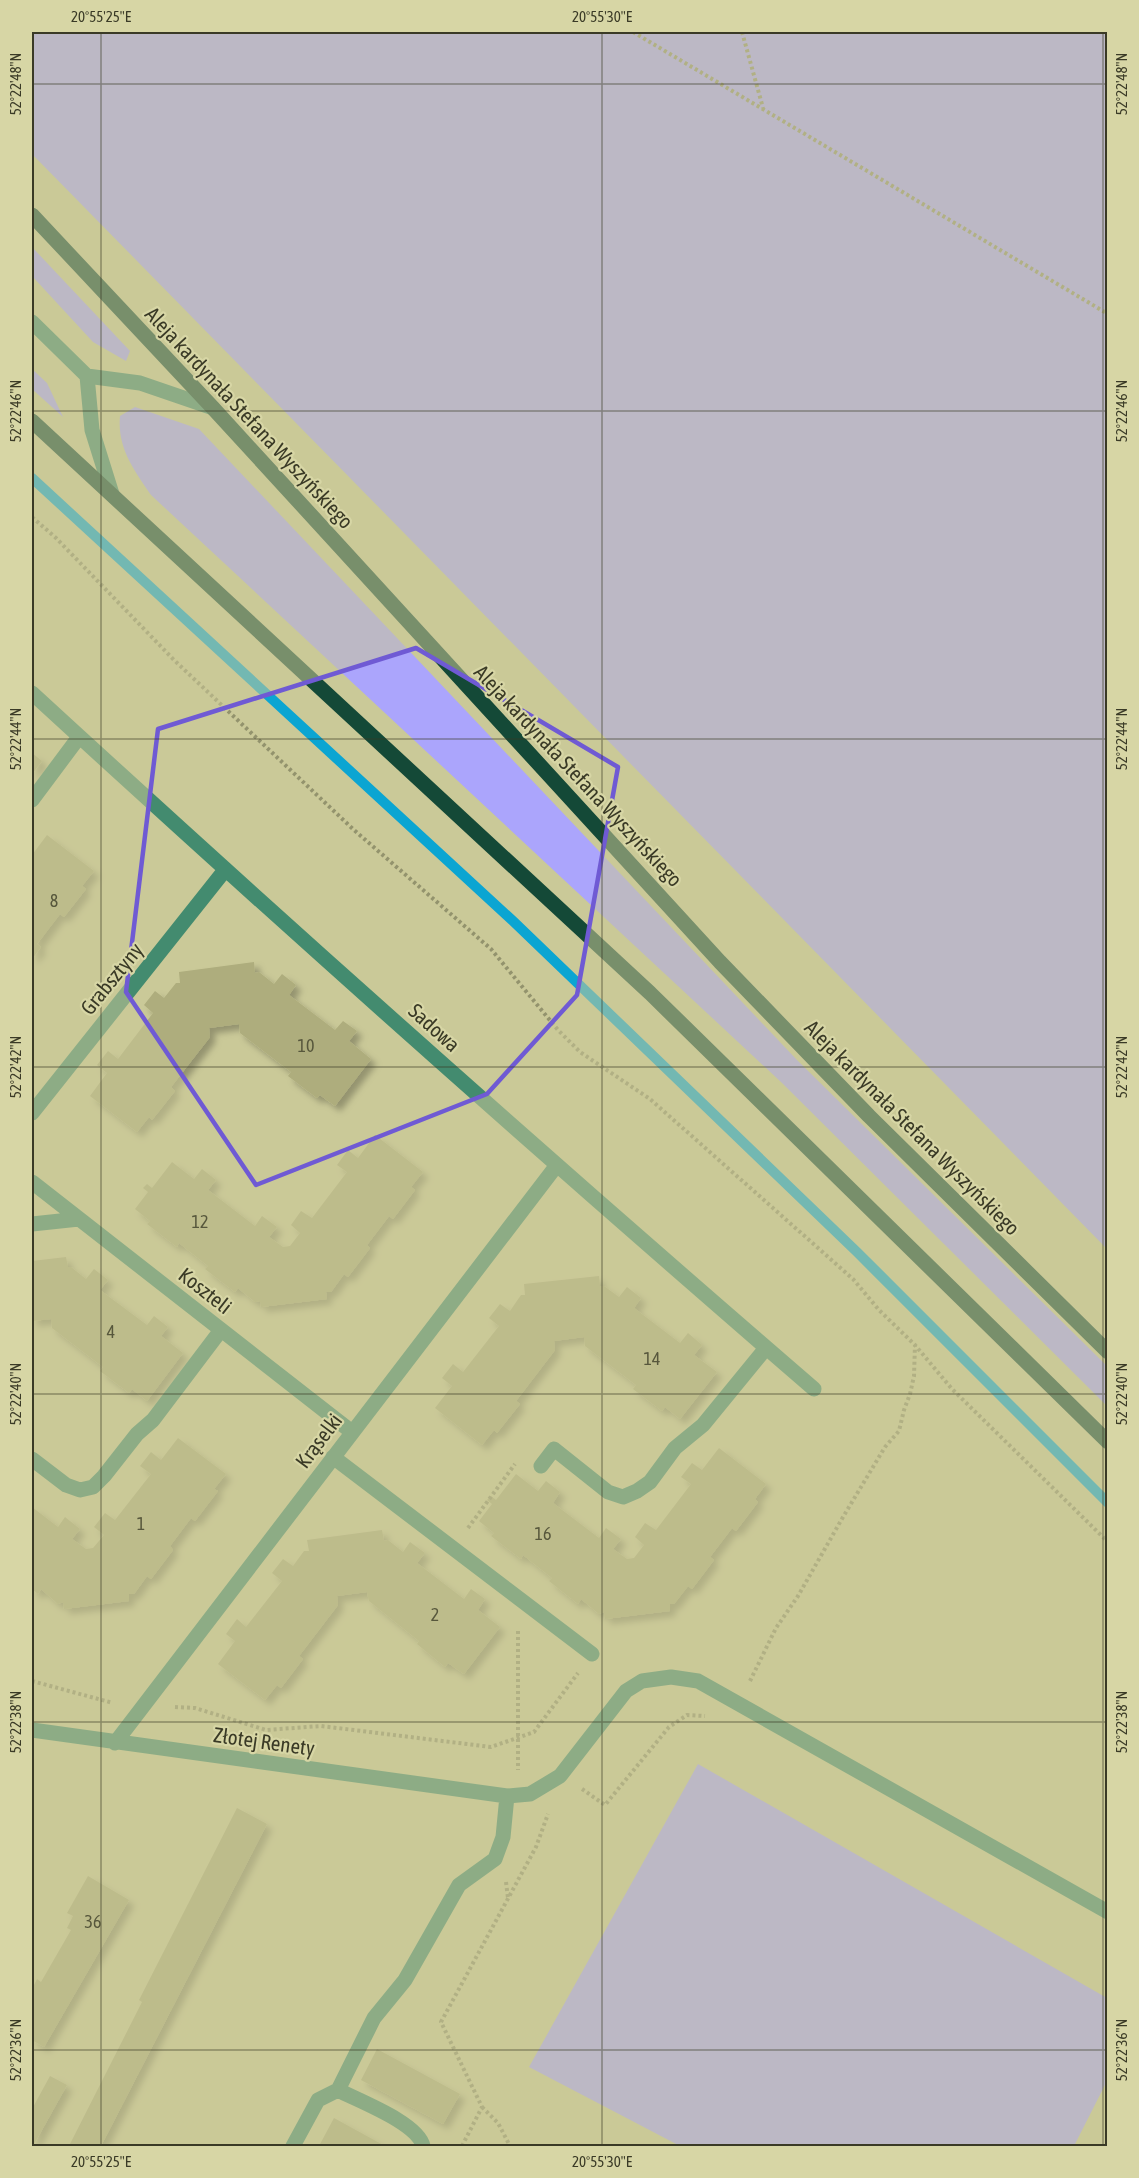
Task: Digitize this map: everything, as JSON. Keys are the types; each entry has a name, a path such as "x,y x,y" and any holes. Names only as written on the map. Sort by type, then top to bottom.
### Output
{"main road":[{"name":"Aleja kardynała Stefana Wyszyńskiego","path":"32,215 213,408 728,970 869,1116 1107,1353"},
{"path":"32,421 650,993 1107,1442"}],"street":[{"path":"32,322 87,376 140,383 213,408"},
{"path":"87,376 93,430 112,494"},
{"name":"Sadowa","path":"32,693 225,870 557,1165 814,1389"},
{"path":"32,800 79,736"},
{"name":"Grabsztyny","path":"32,1113 225,870"},
{"name":"Krąselki","path":"114,1743 557,1165"},
{"name":"Koszteli","path":"32,1182 352,1432"},
{"path":"32,1224 79,1219"},
{"path":"32,1459 66,1485 80,1490 93,1487 137,1434 153,1420 221,1330"},
{"path":"541,1466 554,1449 608,1492 623,1497 637,1491 650,1482 675,1448 703,1425 766,1348"},
{"path":"333,1457 592,1654"},
{"name":"Złotej Renety","path":"32,1730 507,1796 530,1794 560,1776 626,1691 642,1681 671,1677 698,1681 1107,1912"},
{"path":"293,2146 318,2100 338,2090 374,2018 405,1980 459,1885 495,1859 503,1837 507,1796"},
{"path":"338,2090 407,2126 422,2140 423,2146"}],"path":[{"path":"633,32 1107,314"},
{"path":"742,32 763,109"},
{"path":"32,517 56,538 174,660 354,830 491,949 558,1030 580,1052 650,1099 853,1279 879,1310 915,1345 951,1389 1107,1542"},
{"path":"738,1703 776,1628 798,1596 885,1447 899,1431 914,1376 915,1345"},
{"path":"453,1548 518,1460 541,1466"},
{"path":"517,1758 518,1597"},
{"path":"32,1681 113,1703 195,1708 266,1730 321,1726 491,1747 534,1732 592,1654"},
{"path":"579,1787 605,1805 662,1734"},
{"path":"510,2146 498,2122 482,2107 441,2022 536,1847 550,1811"},
{"path":"462,2146 482,2107"}],"highlighted area":[{"path":"416,648 618,767 577,995 487,1094 256,1185 126,992 158,729"}],"shaded area":[{"path":"32,32 1107,32 1107,1249 32,154"},
{"path":"32,247 130,351 126,361 93,342 32,276"},
{"path":"32,369 47,383 63,417 32,389"},
{"path":"135,407 199,429 797,1060 1107,1366 1107,1406 781,1082 151,495 128,458 121,438 120,416"},
{"path":"698,1764 1107,1998 1107,2081 1074,2146 680,2146 529,2067"}],"building":[{"path":"32,753 42,761 32,774"},
{"path":"47,835 94,871 82,886 86,889 64,917 60,914 37,944 41,947 32,959 32,855"},
{"path":"254,962 255,973 259,972 274,984 282,974 296,985 289,995 335,1030 343,1021 357,1031 349,1041 371,1059 335,1106 320,1095 317,1098 288,1076 291,1072 240,1033 239,1024 209,1028 210,1037 171,1087 175,1091 152,1120 149,1117 137,1132 90,1096 107,1073 97,1065 108,1051 118,1059 153,1013 144,1005 155,991 164,998 176,983 180,983 179,972"},
{"path":"375,1135 423,1172 411,1187 415,1190 393,1219 389,1216 367,1245 370,1248 348,1277 344,1274 331,1292 326,1292 327,1299 261,1307 260,1301 255,1302 238,1288 235,1292 205,1269 208,1266 179,1243 177,1247 147,1224 150,1221 135,1209 148,1192 143,1188 147,1184 152,1188 172,1162 194,1179 202,1169 216,1180 208,1190 255,1226 262,1216 277,1227 269,1237 283,1247 290,1246 300,1233 291,1225 301,1211 312,1218 347,1172 337,1165 348,1150 358,1158"},
{"path":"66,1257 68,1267 86,1279 94,1269 108,1280 100,1290 147,1325 154,1316 168,1327 161,1336 183,1353 147,1401 132,1389 129,1393 100,1371 103,1367 52,1328 51,1319 32,1321 32,1261"},
{"path":"599,1276 600,1286 604,1286 619,1297 627,1287 641,1298 634,1308 680,1343 688,1333 702,1345 694,1355 717,1372 680,1419 665,1407 662,1411 633,1389 636,1385 585,1346 584,1337 554,1341 555,1350 516,1401 520,1404 497,1433 494,1430 482,1445 435,1408 452,1386 442,1378 453,1364 463,1372 499,1326 489,1318 500,1304 510,1311 521,1295 525,1295 524,1284"},
{"path":"178,1438 226,1474 214,1489 218,1491 195,1521 191,1518 170,1546 173,1550 151,1579 147,1576 134,1594 129,1594 129,1601 64,1609 63,1602 58,1604 41,1589 38,1594 32,1589 32,1507 58,1527 65,1517 80,1529 72,1539 86,1549 93,1548 104,1535 94,1527 105,1513 115,1520 151,1474 140,1466 151,1452 161,1460"},
{"path":"719,1448 766,1484 755,1499 758,1502 736,1531 732,1528 710,1557 714,1560 692,1589 688,1586 674,1604 670,1604 670,1611 605,1619 604,1612 599,1614 581,1599 578,1604 549,1581 552,1578 523,1555 521,1559 491,1536 494,1533 479,1521 492,1504 487,1500 491,1496 496,1500 516,1474 538,1491 546,1481 560,1492 553,1503 599,1538 606,1528 621,1539 613,1549 627,1559 634,1558 644,1545 635,1537 645,1523 656,1530 691,1484 681,1477 692,1463 702,1470"},
{"path":"382,1530 384,1541 388,1540 403,1552 410,1542 425,1553 417,1563 464,1599 471,1589 485,1599 478,1610 500,1627 464,1674 448,1663 445,1667 417,1644 419,1641 369,1601 367,1592 337,1596 338,1605 299,1656 303,1659 281,1688 277,1685 265,1700 218,1664 235,1641 226,1634 237,1619 246,1627 282,1581 272,1573 283,1559 293,1566 304,1551 309,1551 307,1540"},
{"path":"237,1808 267,1824 101,2146 74,2146 70,2144 142,2002 139,2000"},
{"path":"88,1876 129,1900 44,2047 32,2040 32,1989 37,1979 41,1982 71,1930 67,1928 73,1916 67,1913"},
{"path":"377,2049 460,2094 443,2124 361,2080"},
{"path":"50,2076 67,2085 32,2146 32,2109"},
{"path":"334,2118 385,2146 319,2146"}],"waterway":[{"path":"32,478 513,921 857,1252 1108,1503"}]}
